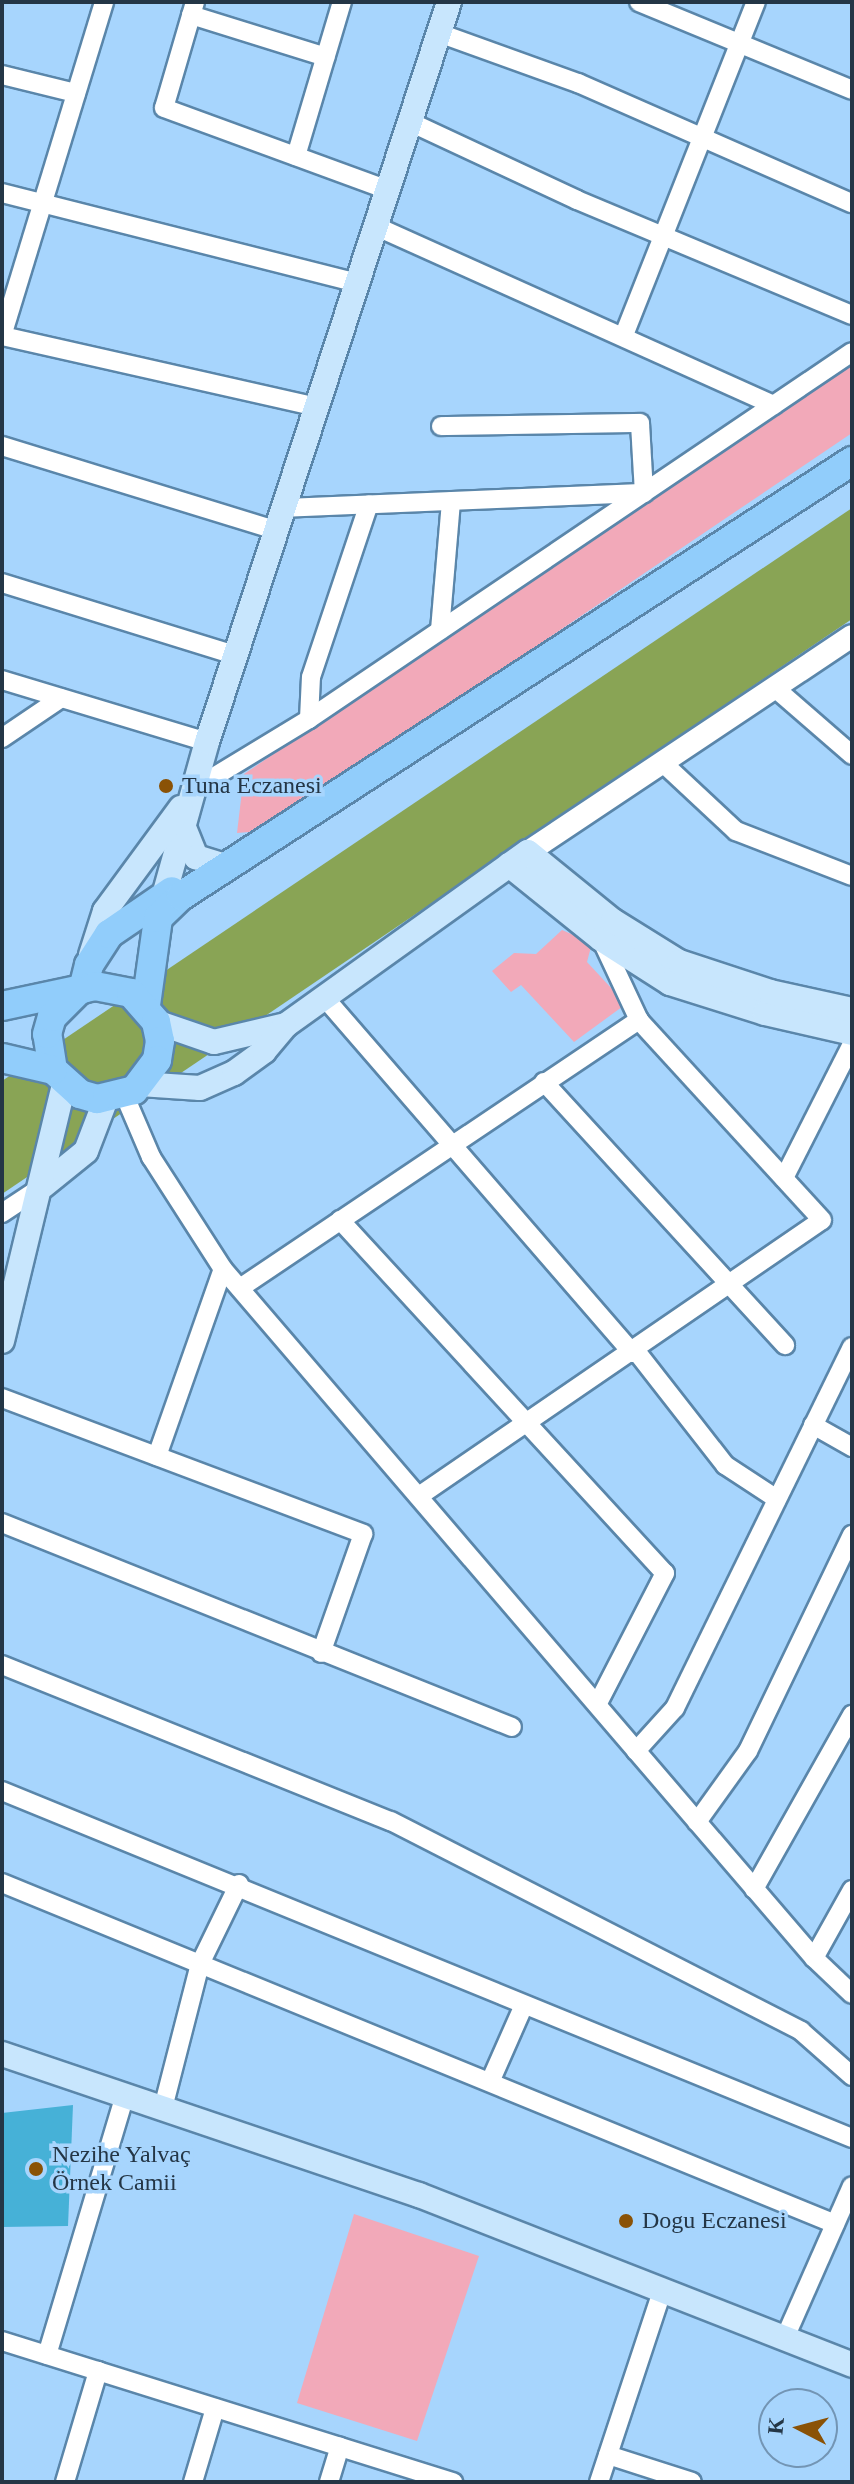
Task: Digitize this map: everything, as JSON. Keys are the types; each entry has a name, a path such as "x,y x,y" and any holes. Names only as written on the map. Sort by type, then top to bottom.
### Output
{"main road":[{"path":"43,1186 86,1151 123,1092 157,1060 151,1014 160,907 207,742 449,2"},
{"path":"2,1341 43,1186 59,1077 47,1034 52,1017 83,982 109,934 160,907 852,461"},
{"path":"83,982 105,911 194,789"},
{"path":"183,825 196,857 222,865"},
{"path":"518,859 601,939 670,983 765,1013 852,1033"},
{"path":"2,1058 59,1077 80,1094 200,1088 234,1073 264,1051 286,1025 518,859"},
{"path":"518,859 679,962 770,992 852,1010"},
{"path":"2,1006 83,982 113,986 151,1014 214,1042 286,1025"},
{"path":"2,2054 419,2195 852,2365"}],"street":[{"path":"104,2 2,336 316,407"},
{"path":"296,156 342,2"},
{"path":"639,2 852,90"},
{"path":"624,335 756,2"},
{"path":"326,57 193,9 164,108 388,190"},
{"path":"439,33 578,83 852,203"},
{"path":"2,75 76,93"},
{"path":"410,122 663,236 852,315"},
{"path":"2,193 357,283"},
{"path":"375,226 624,335 774,405"},
{"path":"194,789 309,719 852,352"},
{"path":"441,426 640,423 644,493"},
{"path":"2,446 279,519 369,504 644,493"},
{"path":"440,630 451,501"},
{"path":"309,719 311,677 369,504"},
{"path":"2,583 235,655"},
{"path":"518,859 852,636"},
{"path":"2,680 207,742"},
{"path":"775,688 852,755"},
{"path":"2,738 61,698"},
{"path":"663,763 736,831 852,876"},
{"path":"419,1496 530,1424 822,1220 639,1020 601,939"},
{"path":"324,997 634,1352 725,1465 777,1499"},
{"path":"240,1288 639,1020"},
{"path":"784,1178 852,1044"},
{"path":"544,1082 726,1287 785,1345"},
{"path":"123,1092 151,1157 223,1269 754,1889 814,1958 852,1994"},
{"path":"2,1213 43,1186"},
{"path":"340,1220 665,1573 597,1705"},
{"path":"157,1456 223,1269"},
{"path":"636,1751 675,1708 852,1347"},
{"path":"2,1398 363,1534 321,1653"},
{"path":"813,1425 852,1447"},
{"path":"2,1523 512,1727"},
{"path":"697,1822 748,1751 852,1535"},
{"path":"2,1665 391,1821 801,2031 852,2076"},
{"path":"754,1889 852,1715"},
{"path":"2,1791 239,1884 524,2005 852,2138"},
{"path":"2,1883 835,2224"},
{"path":"163,2108 200,1964 239,1884"},
{"path":"814,1958 852,1890"},
{"path":"490,2082 524,2005"},
{"path":"47,2355 125,2095"},
{"path":"784,2340 852,2186"},
{"path":"599,2482 662,2291"},
{"path":"2,2341 453,2482"},
{"path":"65,2482 98,2371"},
{"path":"193,2482 215,2408"},
{"path":"329,2482 340,2447"},
{"path":"608,2455 692,2482"}],"shaded area":[{"path":"852,363 852,433 449,705 249,832 237,833 244,774"},
{"path":"852,508 852,619 2,1194 2,1081"},
{"path":"562,930 592,943 587,962 626,1004 574,1042 521,985 511,992 492,971 514,953 536,954"},
{"path":"354,2214 479,2256 417,2441 297,2403"}],"building":[{"name":"Nezihe Yalvaç Örnek Camii","path":"73,2105 68,2226 2,2227 2,2113"}],"place":[{"name":"Tuna Eczanesi","path":"166,786"},
{"name":"Nezihe Yalvaç Örnek Camii","path":"36,2169"},
{"name":"Dogu Eczanesi","path":"626,2221"}]}
